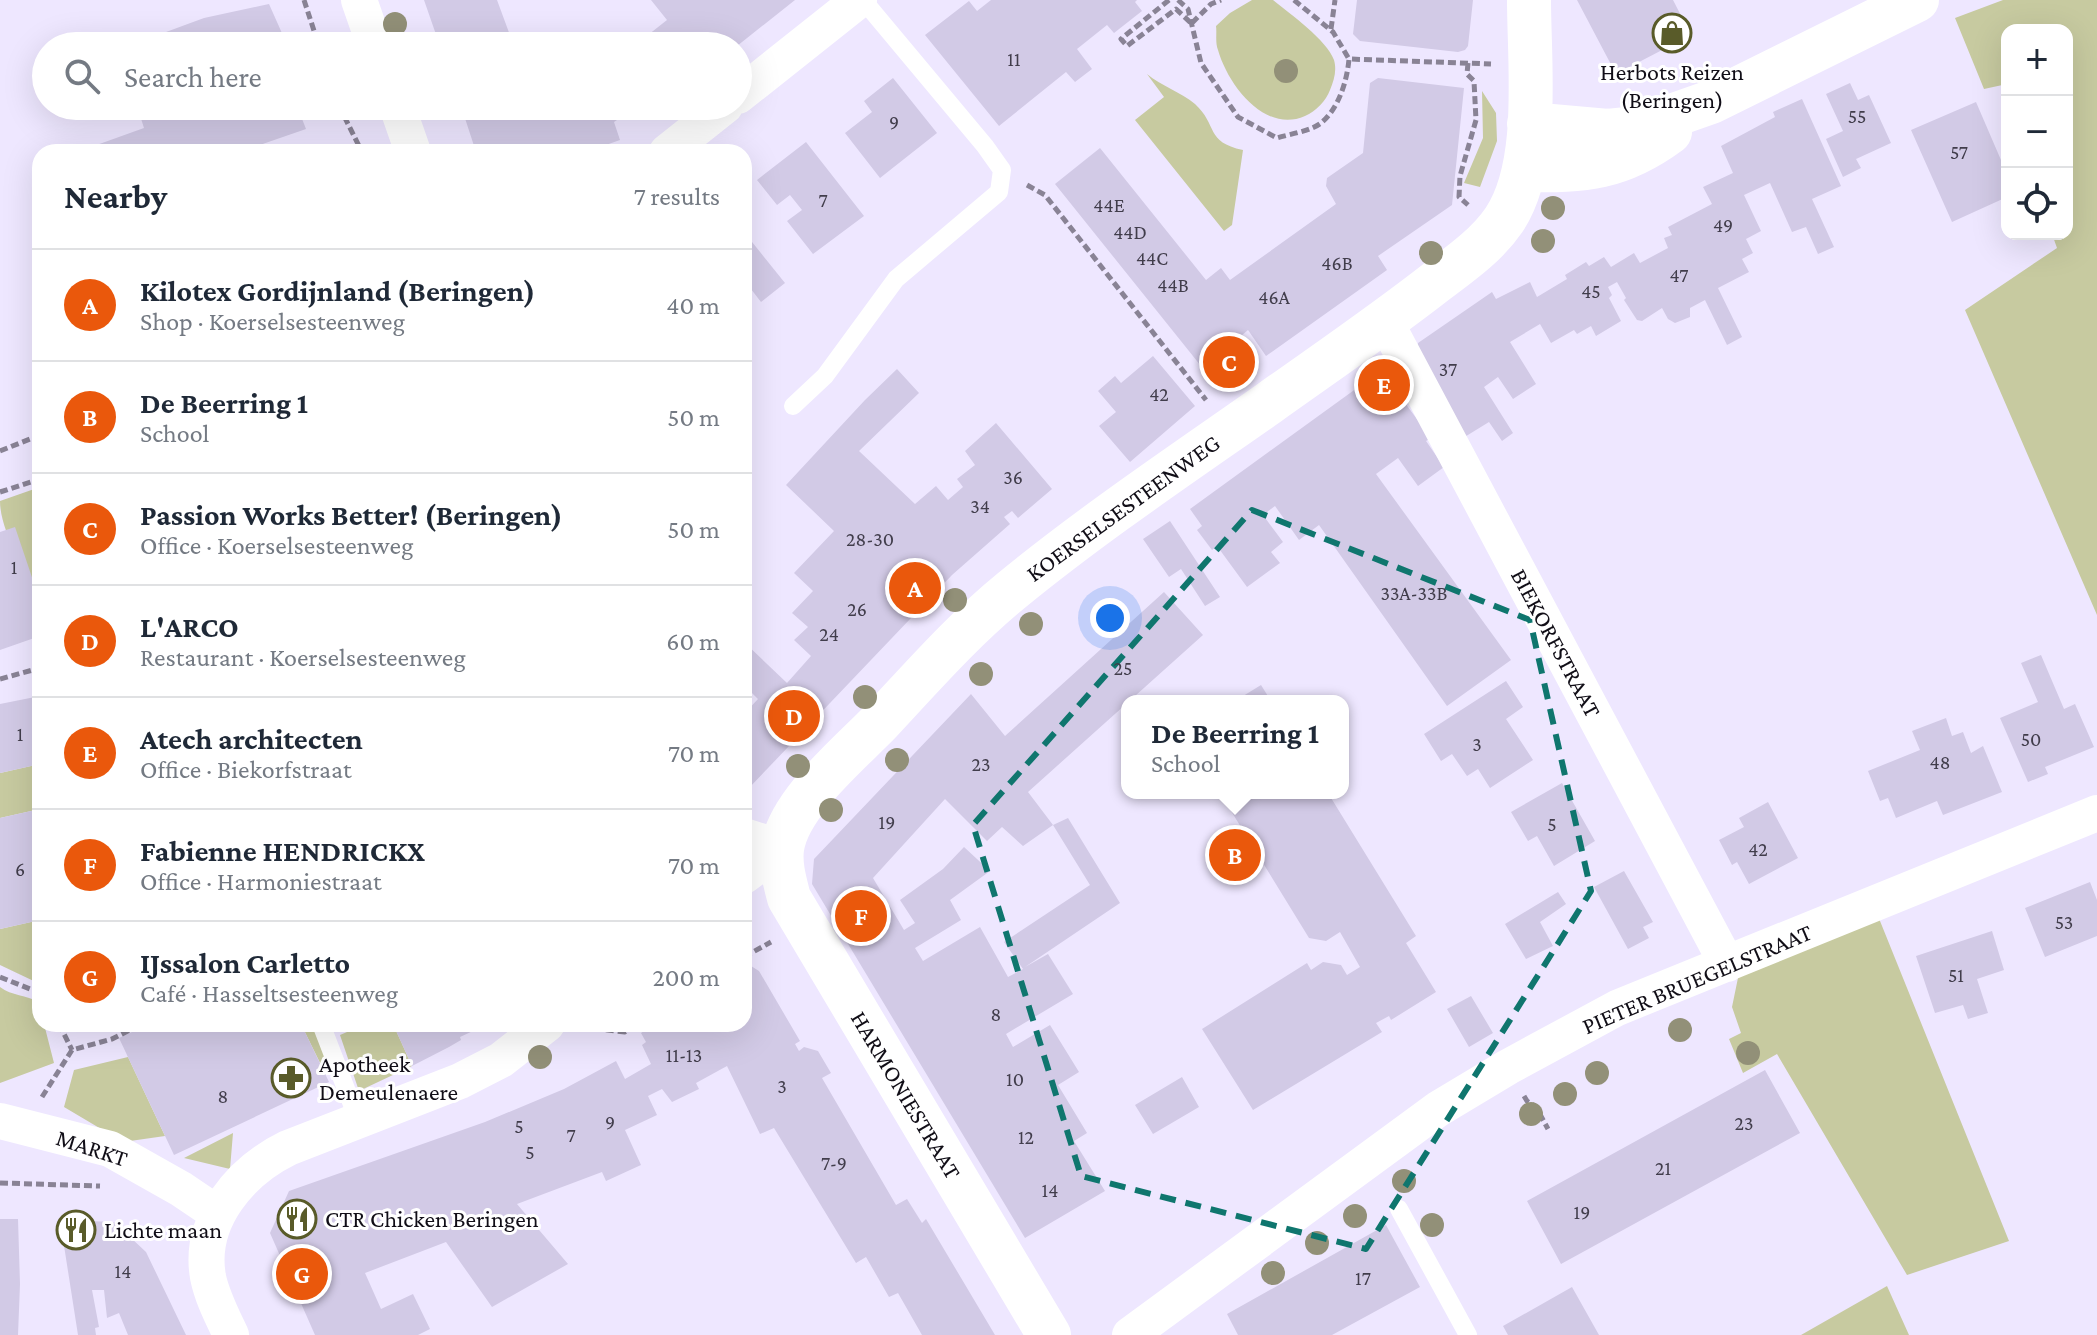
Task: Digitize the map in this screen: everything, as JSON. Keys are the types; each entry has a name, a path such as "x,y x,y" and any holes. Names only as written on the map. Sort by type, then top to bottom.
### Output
{"street":[{"path":"359,0 370,32"},
{"path":"752,85 861,0"},
{"name":"KOERSELSESTEENWEG","path":"752,862 763,842 787,831 809,796 943,655 1010,591 1107,517 1385,321 1496,231 1516,199 1525,170 1529,124 1529,0"},
{"path":"1529,124 1608,131 1637,128 1711,102 1917,0"},
{"path":"1525,170 1565,171 1609,165 1654,144 1711,102"},
{"path":"401,120 407,144"},
{"path":"677,144 707,120"},
{"name":"BIEKORFSTRAAT","path":"1385,321 1727,964"},
{"name":"PIETER BRUEGELSTRAAT","path":"1130,1335 1438,1109 1617,1008 2097,813"},
{"name":"HARMONIESTRAAT","path":"763,842 782,873 789,898 1049,1335"},
{"path":"231,1335 214,1297 208,1274 210,1236 227,1198 246,1174 266,1159 474,1074 547,1032"},
{"name":"MARKT","path":"11,1124 110,1149 218,1214"}],"lane":[{"path":"793,406 825,376 896,279 999,192 1002,170 985,146 861,0"},
{"path":"324,1032 358,1120"},
{"path":"1399,1209 1468,1335"}],"path":[{"path":"304,0 314,32"},
{"path":"1169,0 1121,39 1127,46 1176,9 1192,23"},
{"path":"1178,0 1188,9 1201,63 1238,117 1277,138 1320,124 1340,97 1347,79 1349,59 1331,30 1294,0"},
{"path":"1192,23 1211,4 1221,0"},
{"path":"1331,30 1335,0"},
{"path":"1349,59 1483,63"},
{"path":"1468,63 1467,74 1474,81 1476,120 1460,176 1459,197 1496,231"},
{"path":"346,120 358,144"},
{"path":"1002,170 1045,195 1229,431"},
{"path":"0,451 32,438"},
{"path":"0,492 32,482"},
{"path":"0,679 32,670"},
{"path":"0,977 32,990"},
{"path":"63,1032 72,1050"},
{"path":"11,1124 72,1050 126,1032"},
{"path":"0,1183 106,1187"}],"highlighted area":[{"path":"1252,510 1530,620 1591,891 1366,1249 1081,1176 973,825"}],"green space":[{"path":"1252,0 1273,0 1316,36 1334,60 1335,75 1328,94 1320,105 1305,116 1290,120 1263,112 1239,91 1223,64 1217,47 1216,26"},
{"path":"2003,0 2097,0 2097,615 1965,310 2057,248 2054,240 2073,240 2073,24 2001,24 2001,85 1984,89 1955,18"},
{"path":"1147,74 1195,104 1217,137 1231,147 1243,150 1232,225 1224,231 1135,120 1164,97"},
{"path":"1482,91 1496,113 1497,141 1480,187 1464,183 1483,138"},
{"path":"32,490 32,585 4,526 0,501"},
{"path":"32,766 32,811 0,818 0,773"},
{"path":"1878,916 2009,1241 1907,1275 1777,1054 1743,1073 1729,1039 1741,1033 1732,1007 1739,973"},
{"path":"32,922 32,980 0,965 0,929"},
{"path":"0,987 32,999 32,1032 46,1032 54,1063 0,1083"},
{"path":"305,1032 316,1032 331,1067 324,1071"},
{"path":"347,1032 397,1032 412,1066 359,1091 340,1035"},
{"path":"128,1057 165,1136 123,1142 64,1107 74,1070"},
{"path":"233,1133 230,1169 184,1158"},
{"path":"1887,1286 1909,1335 1801,1335"}],"building":[{"path":"424,0 497,0 509,32 435,32"},
{"path":"651,0 795,0 752,34 652,32 667,20"},
{"path":"991,0 1137,0 1135,2 1142,11 1114,33 1107,25 1077,49 1092,69 1075,82 1066,72 999,126 925,35 969,1 977,11"},
{"path":"1357,0 1473,0 1468,46 1458,52 1360,41 1353,34"},
{"path":"1577,0 1673,0 1691,35 1616,74"},
{"path":"269,4 281,32 166,32 204,18"},
{"path":"893,78 937,133 880,178 845,133 872,112 864,101"},
{"path":"1378,78 1464,88 1452,205 1378,256 1387,270 1266,356 1248,330 1241,336 1250,349 1250,356 1220,380 1213,381 1055,184 1100,148 1206,280 1221,268 1230,280 1336,204 1326,186 1327,178 1363,153 1370,83"},
{"path":"1850,83 1858,100 1869,95 1891,143 1856,159 1861,168 1843,177 1826,139 1843,131 1826,94"},
{"path":"1802,99 1841,186 1812,199 1834,247 1818,254 1806,227 1792,232 1770,183 1744,195 1761,231 1746,239 1753,253 1742,259 1749,272 1718,288 1742,337 1727,345 1705,300 1690,308 1690,317 1675,323 1668,319 1662,308 1642,321 1637,320 1617,282 1608,287 1612,295 1609,298 1621,321 1596,336 1591,326 1577,334 1574,330 1551,343 1540,324 1510,342 1536,384 1513,399 1498,377 1484,387 1513,433 1502,441 1489,422 1463,438 1416,352 1418,343 1492,292 1496,299 1530,282 1537,297 1567,279 1565,275 1586,262 1589,266 1604,257 1611,267 1634,253 1640,263 1668,248 1664,238 1672,235 1668,227 1712,204 1703,187 1733,173 1721,146 1775,117 1773,112"},
{"path":"1976,102 2001,160 2001,200 1952,222 1911,130"},
{"path":"141,120 302,120 306,129 263,144 99,144 144,128"},
{"path":"466,120 617,120 614,122 620,140 609,144 473,144"},
{"path":"806,142 864,216 813,254 787,221 802,210 790,195 777,205 757,180"},
{"path":"752,242 785,283 761,302 752,290"},
{"path":"1153,356 1195,406 1130,462 1099,426 1116,412 1098,391 1115,376 1121,383"},
{"path":"1386,367 1410,400 1405,403 1431,438 1426,441 1444,467 1418,486 1398,458 1376,474 1511,660 1447,706 1319,525 1299,540 1275,506 1263,515 1283,542 1271,552 1280,563 1247,587 1217,546 1212,550 1197,530 1202,526 1190,509"},
{"path":"897,369 919,393 859,451 915,504 936,486 948,500 963,487 957,479 975,465 965,451 996,423 1052,489 1018,518 1012,511 1004,517 1010,524 952,575 752,785 752,705 758,699 752,693 752,650 787,683 811,656 794,640 808,627 792,613 813,591 794,573 834,531 786,485"},
{"path":"1170,521 1220,597 1205,606 1181,569 1169,577 1143,539"},
{"path":"15,527 32,577 32,639 0,650 0,532"},
{"path":"1164,592 1203,635 1136,695 1121,695 1121,709 1028,792 1053,825 1068,818 1120,903 1025,967 1048,954 1073,994 1006,1034 1013,1047 1050,1025 1079,1072 1058,1085 1087,1133 1074,1141 1105,1191 1025,1238 812,884 814,859 971,694 1005,736","holes":["945,799 987,841 1002,827 1023,846 1053,825 1090,885 1004,942 1023,969 1008,977 980,927 923,961 915,948 961,920 950,900 990,871 964,847 943,869 900,900 915,923 904,930 873,878"]},
{"path":"2041,655 2064,709 2075,704 2094,747 2045,767 2048,774 2028,782 2000,718 2038,702 2021,663"},
{"path":"1506,681 1523,707 1506,719 1533,760 1490,788 1478,769 1467,776 1452,754 1441,761 1424,734"},
{"path":"1261,685 1267,695 1245,695"},
{"path":"32,698 32,766 0,773 0,704"},
{"path":"1946,718 1952,736 1963,732 1971,753 1983,746 2002,792 1943,815 1937,801 1896,818 1888,798 1880,801 1868,771 1920,750 1912,731"},
{"path":"1562,783 1595,841 1554,866 1537,836 1528,841 1511,812"},
{"path":"1224,799 1332,799 1416,936 1406,943 1436,992 1391,1020 1389,1016 1376,1023 1382,1032 1253,1110 1202,1029 1307,963 1311,970 1323,962 1341,965 1347,975 1360,967 1340,932 1326,941 1309,938"},
{"path":"1768,802 1798,858 1749,884 1737,862 1732,865 1719,840 1744,827 1739,818"},
{"path":"32,811 32,922 0,929 0,818"},
{"path":"1624,871 1653,922 1643,927 1649,938 1628,949 1594,887"},
{"path":"2090,882 2097,900 2097,936 2045,957 2025,908"},
{"path":"1558,892 1566,904 1540,922 1553,946 1526,959 1505,924"},
{"path":"1992,931 2004,970 1977,979 1988,1013 1968,1019 1963,1005 1935,1013 1916,956"},
{"path":"752,967 759,971 800,1041 795,1044 799,1051 804,1047 818,1051 831,1073 822,1078 896,1205 907,1199 922,1223 926,1219 995,1335 922,1335 898,1293 889,1297 866,1257 856,1263 774,1128 760,1134 727,1066 696,1083 699,1089 672,1102 662,1089 648,1096 657,1115 625,1130 641,1165 606,1181 602,1172 517,1204 568,1264 492,1307 446,1242 365,1273 381,1309 413,1294 430,1329 418,1335 315,1335 270,1233 289,1191 485,1122 564,1089 616,1061 625,1079 651,1064 642,1045 646,1042 641,1033 752,1032"},
{"path":"1471,996 1493,1033 1469,1047 1447,1009"},
{"path":"132,1032 305,1032 329,1082 174,1155 119,1038"},
{"path":"397,1032 471,1032 460,1037 461,1040 412,1066"},
{"path":"1765,1070 1800,1133 1561,1264 1527,1201"},
{"path":"1182,1077 1199,1107 1153,1134 1135,1105"},
{"path":"0,1219 18,1219 18,1335 0,1335"},
{"path":"60,1220 114,1222 146,1252 186,1335 128,1335 119,1313 107,1318 104,1290 92,1290 99,1327 95,1328 96,1335 78,1335"},
{"path":"1386,1225 1420,1287 1332,1335 1238,1335 1227,1314"},
{"path":"1572,1287 1599,1335 1508,1335 1503,1326"}],"place":[{"name":"Herbots Reizen (Beringen)","path":"1672,33"},
{"name":"Passion Works Better! (Beringen)","path":"1229,362"},
{"name":"Atech architecten","path":"1384,385"},
{"name":"Kilotex Gordijnland (Beringen)","path":"915,588"},
{"name":"L'ARCO","path":"794,716"},
{"name":"De Beerring 1","path":"1235,855"},
{"name":"Fabienne HENDRICKX","path":"861,916"},
{"name":"Apotheek Demeulenaere","path":"291,1078"},
{"name":"CTR Chicken Beringen","path":"297,1219"},
{"name":"Lichte maan","path":"76,1230"},
{"name":"IJssalon Carletto","path":"302,1274"}]}
